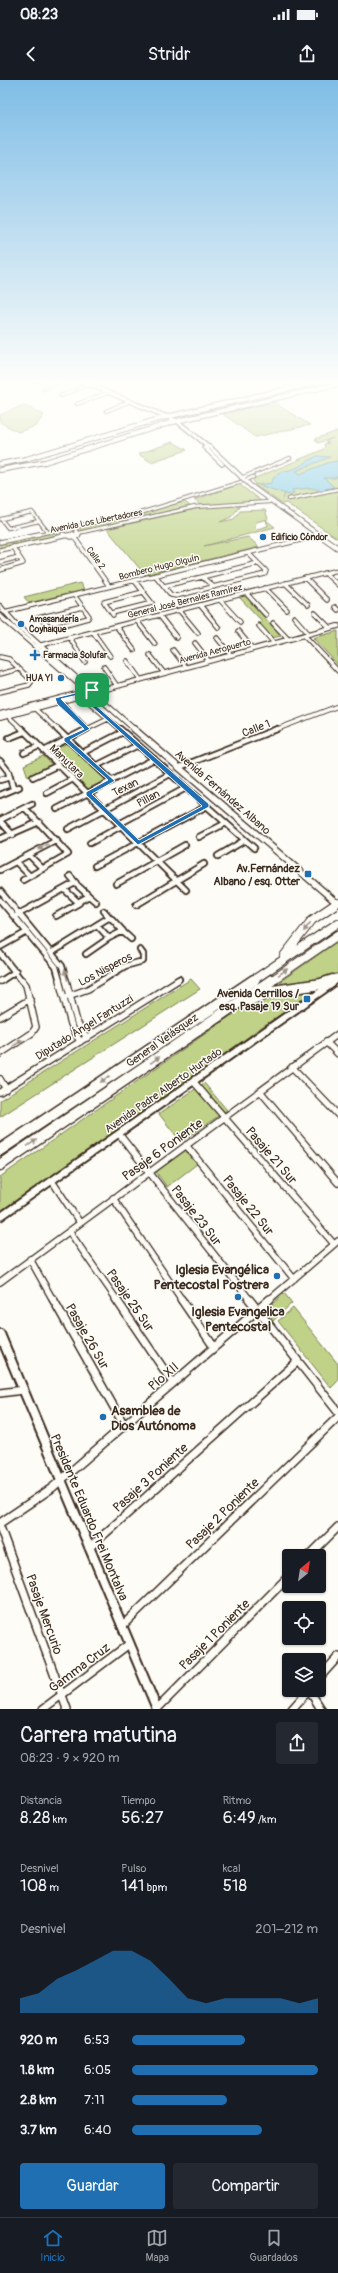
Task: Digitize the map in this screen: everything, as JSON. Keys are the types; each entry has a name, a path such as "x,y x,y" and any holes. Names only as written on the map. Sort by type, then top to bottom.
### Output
{"highway":[{"path":"270,969 292,946 312,920 338,903"},
{"name":"General Velásquez","path":"0,1150 338,923"},
{"name":"General Velásquez","path":"0,1165 338,935"},
{"path":"228,1009 273,991 321,984 338,979"}],"main road":[{"path":"0,464 32,457"},
{"path":"0,470 15,468 60,457"},
{"path":"216,457 269,502 338,552"},
{"path":"220,457 242,480 338,548"},
{"path":"0,476 15,468"}],"street":[{"name":"Avenida Los Libertadores","path":"0,542 47,531 132,515 188,500 242,480 290,458"},
{"name":"Avenida Los Libertadores","path":"242,480 253,477"},
{"path":"289,499 338,489"},
{"path":"188,500 199,506"},
{"path":"188,500 195,507"},
{"name":"Avenida Los Libertadores","path":"0,550 12,546 199,506 269,502"},
{"path":"6,527 0,518 34,512 47,531"},
{"path":"2,529 39,521"},
{"path":"74,526 79,532"},
{"path":"62,528 64,535 74,537"},
{"name":"Calle 2","path":"79,532 78,536 74,537 108,586"},
{"name":"Bombero Hugo Olguín","path":"4,612 317,536"},
{"path":"0,570 23,563 12,546"},
{"path":"155,575 174,596 266,573 248,552"},
{"path":"0,562 19,557"},
{"path":"164,586 202,578 258,563"},
{"name":"General José Bernales Ramírez","path":"37,646 338,570"},
{"path":"325,573 338,585"},
{"path":"202,578 206,579 214,587"},
{"path":"305,578 328,600"},
{"path":"134,580 144,592 152,603 113,614 104,602 144,592"},
{"path":"285,583 308,606"},
{"path":"266,588 287,610"},
{"path":"246,593 266,615"},
{"path":"40,618 52,628 86,619 89,616 74,595"},
{"path":"220,600 240,622"},
{"path":"200,605 219,628"},
{"name":"Avenida Fernández Albano","path":"0,606 37,646"},
{"path":"34,619 83,607"},
{"path":"179,610 198,633"},
{"path":"315,612 330,628"},
{"path":"159,615 177,638"},
{"name":"Avenida Fernández Albano","path":"0,616 180,767 338,903"},
{"path":"294,617 338,671"},
{"path":"137,621 155,644"},
{"path":"272,623 288,640"},
{"path":"116,626 134,650"},
{"path":"259,626 274,643"},
{"name":"Avenida Aeropuerto","path":"4,714 35,709 58,700 82,696 338,626"},
{"path":"238,631 253,649"},
{"path":"93,632 110,656"},
{"path":"70,638 85,662"},
{"path":"216,638 231,655"},
{"path":"195,643 209,661"},
{"path":"173,650 186,667"},
{"path":"150,655 164,673"},
{"path":"0,657 5,657 32,680 32,683 0,692"},
{"path":"127,661 140,679"},
{"path":"104,667 117,686"},
{"path":"0,674 19,669"},
{"name":"Avenida Aeropuerto","path":"0,718 4,714 92,693"},
{"path":"82,696 254,848"},
{"path":"58,700 87,729"},
{"name":"Calle 1","path":"180,767 338,706"},
{"path":"35,709 66,740 112,781"},
{"name":"Manutara","path":"4,714 39,746 186,890"},
{"path":"44,751 108,719"},
{"path":"10,738 24,732"},
{"path":"82,753 123,732"},
{"path":"96,766 138,745"},
{"path":"24,753 39,746"},
{"path":"57,809 154,759"},
{"path":"0,761 10,777 13,788"},
{"path":"33,777 58,765"},
{"name":"Texan","path":"68,829 103,808 170,774"},
{"path":"0,780 10,777"},
{"path":"47,793 73,779"},
{"path":"0,795 13,788 19,787"},
{"name":"Pillan","path":"90,843 186,788"},
{"path":"13,835 0,821 32,804"},
{"path":"96,866 206,806"},
{"path":"23,880 68,856 68,852 25,808"},
{"path":"0,840 39,822"},
{"path":"199,837 226,823"},
{"path":"0,870 57,840"},
{"path":"218,856 245,840"},
{"path":"116,884 184,845"},
{"path":"29,855 43,869"},
{"path":"16,862 30,876"},
{"path":"136,905 204,864"},
{"path":"70,876 96,902"},
{"path":"14,917 76,883"},
{"path":"64,889 79,902"},
{"path":"0,891 52,952 64,969 77,1022 87,1038"},
{"path":"56,916 89,896"},
{"path":"0,900 58,970 72,1027 80,1042"},
{"path":"104,911 131,939"},
{"path":"47,955 110,918"},
{"path":"98,926 109,938"},
{"path":"86,954 122,931"},
{"path":"0,947 27,932"},
{"name":"Los Nisperos","path":"65,997 86,991 135,962 143,961 143,954 140,950"},
{"path":"0,953 26,985 30,999 35,1031 0,1054"},
{"path":"0,981 16,971"},
{"name":"Diputado Ángel Fantuzzi","path":"0,1092 180,979"},
{"name":"Avenida Padre Alberto Hurtado","path":"0,1217 338,979"},
{"path":"0,1017 30,999"},
{"name":"Pasaje 6 Poniente","path":"0,1282 338,1034"},
{"path":"326,1042 338,1054"},
{"path":"292,1067 338,1115"},
{"path":"0,1079 6,1089"},
{"name":"Pasaje 21 Sur","path":"193,1081 336,1242"},
{"path":"260,1091 338,1183"},
{"name":"Pasaje 23 Sur","path":"119,1134 338,1412"},
{"name":"Pasaje 22 Sur","path":"186,1145 294,1279"},
{"path":"52,1181 80,1223"},
{"path":"113,1198 142,1237 176,1294 214,1348"},
{"name":"Pasaje 25 Sur","path":"69,1231 173,1383"},
{"name":"Pío XII","path":"0,1523 44,1495 336,1242"},
{"name":"Pasaje 26 Sur","path":"30,1259 124,1425"},
{"name":"Presidente Eduardo Frei Montalva","path":"0,1334 157,1709"},
{"name":"Pasaje 3 Poniente","path":"89,1548 298,1361"},
{"path":"0,1393 23,1390"},
{"name":"Pasaje 2 Poniente","path":"122,1626 338,1417"},
{"name":"Pasaje Mercurio","path":"0,1527 67,1709"},
{"path":"316,1549 338,1527"},
{"name":"Pasaje 1 Poniente","path":"157,1709 282,1583"},
{"name":"Gamma Cruz","path":"43,1709 129,1644"},
{"path":"326,1670 338,1657"},
{"path":"292,1709 303,1697"},
{"path":"313,1697 321,1709"}],"green space":[{"path":"143,457 166,457 151,462"},
{"path":"305,457 338,457 338,539 286,503 282,504 255,485 253,479"},
{"path":"239,484 262,502 201,505 194,500"},
{"path":"185,502 190,506 81,531 78,527"},
{"path":"241,505 231,517 220,522 234,519 240,511 265,510 268,519 256,522 255,527 257,529 268,526 266,520 275,527 204,546 248,537 259,547 145,575 107,529 200,508"},
{"path":"57,531 58,535 0,548 0,543"},
{"path":"80,583 84,590 29,603 24,597"},
{"path":"244,595 281,636 271,638 257,623 262,621 238,596"},
{"path":"338,631 338,665 313,638"},
{"path":"66,742 108,781 90,791 48,751"},
{"path":"43,756 53,765 28,777 24,765"},
{"path":"338,941 338,977 257,1030 218,1061 0,1211 0,1177"},
{"path":"191,979 200,989 0,1117 0,1100"},
{"path":"204,1083 227,1110 181,1142 159,1114"},
{"path":"185,1150 197,1164 167,1187 156,1172"},
{"path":"284,1293 292,1303 273,1321 265,1311"},
{"path":"293,1308 338,1364 338,1381 331,1388 278,1321"}],"water":[{"path":"315,457 330,457 296,471 300,474 327,463 338,461 338,476 335,478 324,478 334,487 322,490 310,488 292,490 294,493 289,495 259,485 271,483 275,476 279,473 297,468"}],"waterway":[{"path":"255,484 260,485"},
{"path":"283,499 285,494"}],"tunnel":[{"path":"6,469 41,457"}],"place":[{"name":"Edificio Cóndor","path":"263,537"},
{"name":"Amasandería Coyhaique","path":"21,624"},
{"name":"Farmacia Solufar","path":"35,655"},
{"name":"HUA YI","path":"61,678"},
{"name":"Av.Fernández Albano / esq. Otter","path":"308,874"},
{"name":"Avenida Cerrillos / esq. Pasaje 19 Sur","path":"307,999"},
{"name":"Iglesia Evangélica Pentecostal Postrera","path":"277,1276"},
{"name":"Iglesia Evangelica Pentecostal","path":"238,1297"},
{"name":"Asamblea de Dios Autónoma","path":"103,1417"}],"route":[{"path":"92,690 94,693 82,696 206,806 138,843 88,794 112,781 66,740 87,729 59,702 58,698 92,690"}]}
